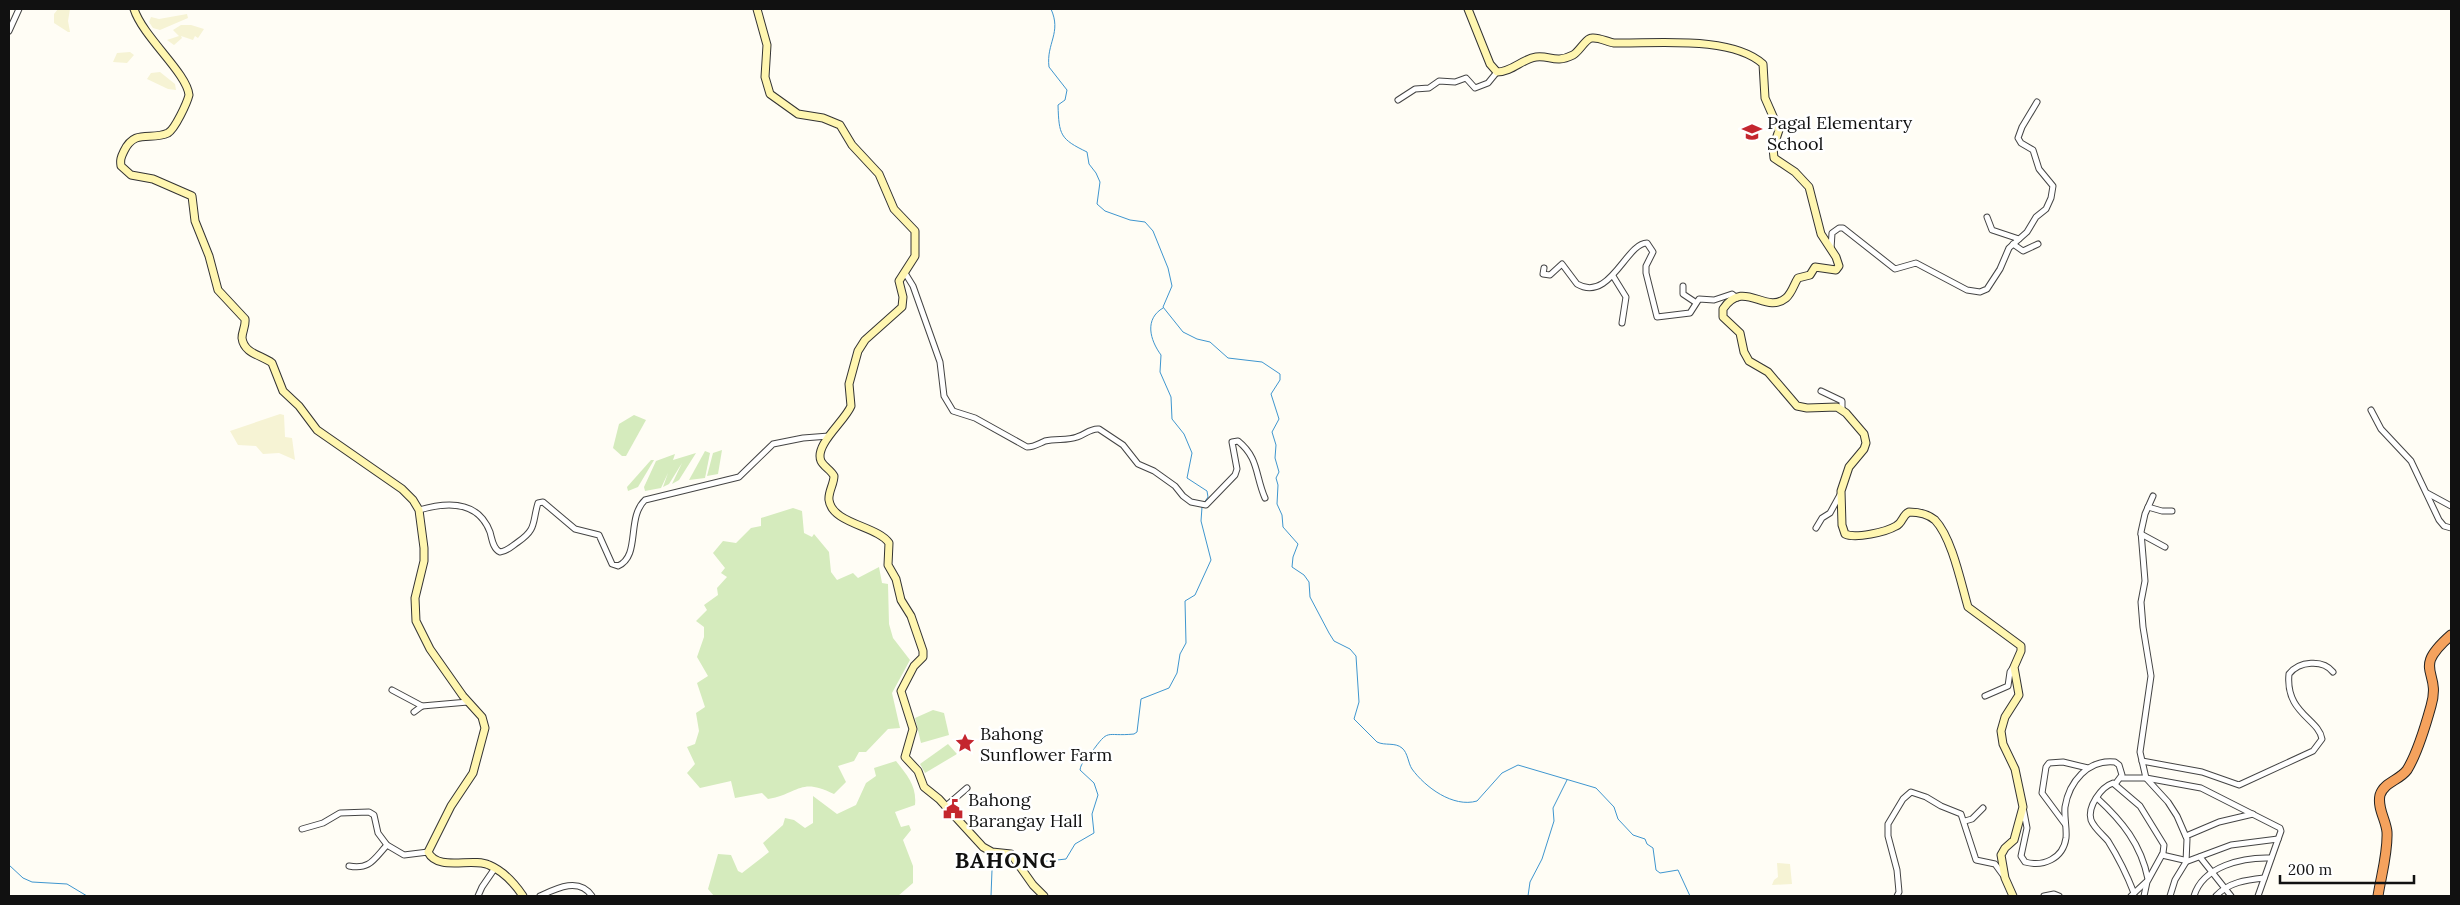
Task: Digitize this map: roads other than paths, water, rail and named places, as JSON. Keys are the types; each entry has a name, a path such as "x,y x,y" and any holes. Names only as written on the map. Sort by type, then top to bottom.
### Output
{"highway":[{"path":"2378,896 2387,833 2380,804 2380,794 2387,785 2403,774 2410,765 2432,705 2433,686 2429,660 2435,650 2451,635"}],"street":[{"path":"9,31 19,9"},
{"path":"134,9 145,32 187,87 188,100 172,129 166,134 139,137 130,142 120,159 123,170 131,175 153,179 192,196 195,221 209,256 218,290 245,319 242,338 246,348 253,354 272,363 283,391 299,406 321,434 402,489 413,500 419,510 424,561 415,598 416,621 430,649 468,702 482,717 484,732 469,780 451,806 428,852"},
{"path":"757,9 767,45 764,77 768,91 774,99 798,114 822,118 840,125 852,145 879,174 894,209 908,221 914,231 915,256 898,283 903,296 902,307 865,340 858,351 849,384 851,406 829,436 820,456 822,463 834,476 829,498 831,506 844,518 888,541 890,546 888,565 896,579 901,600 911,616 921,645 923,657 914,666 901,691 913,729 904,754 918,771 924,788 946,807 983,847 992,852 1011,854 1020,868 1044,896"},
{"path":"1468,9 1490,64 1497,72"},
{"path":"1398,100 1415,89 1429,88 1439,81 1453,82 1466,78 1475,88 1478,88 1488,83 1497,72 1513,68 1534,58 1554,60 1569,57 1578,52 1592,38 1612,42 1702,44 1736,51 1760,62 1765,75 1765,98 1779,130 1773,148 1774,158 1795,172 1808,186 1821,234 1839,262 1838,269 1815,268 1810,275 1798,278 1790,294 1780,302 1771,304 1753,296 1737,298 1726,304 1722,314 1723,317 1740,333 1744,352 1749,360 1768,372 1796,406 1807,408 1833,407 1842,410 1864,434 1866,442 1860,455 1845,475 1841,493 1843,531 1849,536 1861,536 1896,527 1909,512 1924,514 1934,520 1948,543 1961,578 1968,607 2021,646 2021,651 2010,672 2008,686 1985,696"},
{"path":"1832,249 1832,233 1839,228 1843,228 1895,269 1898,270 1916,263 1966,290 1980,292 1990,286 2009,248 2027,232 2036,216 2046,210 2053,191 2052,182 2036,164 2035,153 2021,143 2018,138 2022,127 2037,102"},
{"path":"1987,217 1992,230 2020,239"},
{"path":"1544,268 1543,274 1550,275 1562,264 1581,286 1595,286 1613,276 1636,246 1647,243 1653,252 1646,266 1646,273 1656,316 1687,314 1692,312 1695,302 1699,299 1714,300 1732,294 1737,298"},
{"path":"2013,244 2024,251 2038,244"},
{"path":"904,273 913,286 940,362 944,396 953,411 975,418 1026,447 1033,447 1052,439 1067,440 1080,437 1090,430 1099,429 1123,445 1138,464 1154,471 1175,486 1183,496 1199,505 1206,505 1235,475 1237,470 1232,442 1238,441 1248,449 1256,464 1259,484 1265,498"},
{"path":"1613,276 1626,297 1622,323"},
{"path":"1683,286 1684,294 1695,302"},
{"path":"1821,390 1842,401 1842,410"},
{"path":"2371,410 2382,429 2411,461 2439,520 2444,526 2451,528"},
{"path":"419,510 442,505 472,509 486,522 495,547 500,552 508,550 530,533 534,526 538,504 543,502 574,529 599,534 612,564 618,566 631,554 636,513 645,500 739,477 773,444 803,438 829,436"},
{"path":"2427,492 2451,506"},
{"path":"1816,528 1822,518 1830,513 1841,493"},
{"path":"2153,496 2141,534 2146,581 2142,602 2142,626 2151,676 2142,736 2142,762 2146,778 2168,802 2186,836 2188,847 2186,862 2175,880 2170,896"},
{"path":"2148,507 2172,511"},
{"path":"2141,534 2165,547"},
{"path":"2142,762 2202,772 2234,785 2245,784 2267,774 2313,751 2322,739 2320,733 2296,708 2289,674 2296,667 2318,663 2325,664 2333,672"},
{"path":"2014,666 2019,695 2005,717 2001,736 2014,765 2023,807 2027,828 2020,852 2025,862 2042,864 2056,857 2064,844 2065,809 2071,787 2088,768 2115,762 2120,768 2122,778"},
{"path":"392,690 422,706"},
{"path":"414,712 422,706 468,702"},
{"path":"2066,825 2042,793 2046,767 2049,763 2060,762 2088,768"},
{"path":"2116,783 2137,803 2164,845 2162,854 2147,880 2132,895 2115,852 2091,820 2091,810 2097,798 2107,786 2116,783 2122,778 2146,778 2204,789 2280,828 2258,896"},
{"path":"946,807 967,788"},
{"path":"1896,896 1898,892 1897,870 1888,827 1890,819 1906,795 1915,792 1947,809 1957,811 1964,821 1976,860 1996,864 2013,896"},
{"path":"2097,798 2124,824 2134,840 2147,880 2144,896"},
{"path":"2005,878 2001,861 2002,852 2014,840 2023,807"},
{"path":"1964,821 1972,819 1983,808"},
{"path":"302,828 323,823 337,813 369,812 374,815 378,833 387,845 404,855 428,852"},
{"path":"2186,836 2219,822 2253,814"},
{"path":"2162,854 2186,862 2231,844 2278,839"},
{"path":"349,866 359,868 367,866 387,845"},
{"path":"428,852 438,861 482,862 495,868 508,878 523,896"},
{"path":"2200,857 2231,896"},
{"path":"2194,896 2203,881 2212,872 2235,863 2271,858"},
{"path":"478,896 495,868"},
{"path":"2216,896 2225,888 2246,880 2264,878"},
{"path":"540,896 571,885 584,889 592,896"},
{"path":"2044,896 2054,894 2059,896"}],"waterway":[{"path":"1051,9 1055,25 1049,67 1067,90 1065,100 1058,105 1060,130 1066,139 1087,152 1089,164 1100,182 1097,204 1105,211 1130,220 1145,222 1153,231 1168,268 1172,286 1163,307 1183,332 1197,339 1210,342 1228,358 1262,362 1280,374 1280,380 1271,394 1279,419 1272,432 1276,445 1275,458 1279,472 1276,478 1278,485 1277,504 1282,515 1283,527 1298,544 1293,557 1292,567 1304,575 1309,582 1310,597 1334,641 1350,649 1356,656 1359,702 1354,719 1377,742 1396,745 1402,748 1412,769 1424,783 1449,799 1468,802 1477,801 1502,773 1518,765 1596,788 1614,807 1618,819 1633,835 1645,839 1647,844 1653,848 1656,870 1660,873 1678,870 1690,896"},
{"path":"1163,308 1153,318 1151,324 1152,336 1161,355 1160,372 1171,397 1172,419 1184,434 1192,453 1187,478 1207,491 1208,497 1204,503"},
{"path":"1022,864 1066,859 1075,844 1094,833 1092,814 1098,795 1094,783 1080,770 1082,765 1105,736 1112,734 1134,734 1137,732 1141,699 1169,688 1177,673 1180,654 1186,643 1185,601 1195,595 1211,560 1201,521 1202,507"},
{"path":"1528,896 1530,882 1542,859 1554,821 1553,808 1567,780"},
{"path":"991,896 992,870 1003,864 1015,865"},
{"path":"9,865 23,878 32,882 67,884 87,896"}],"place":[{"name":"Pagal Elementary School","path":"1752,132"},
{"name":"Bahong Sunflower Farm","path":"965,743"},
{"name":"Bahong Barangay Hall","path":"953,809"}],"district":[{"name":"BAHONG","path":"1006,860"}]}
